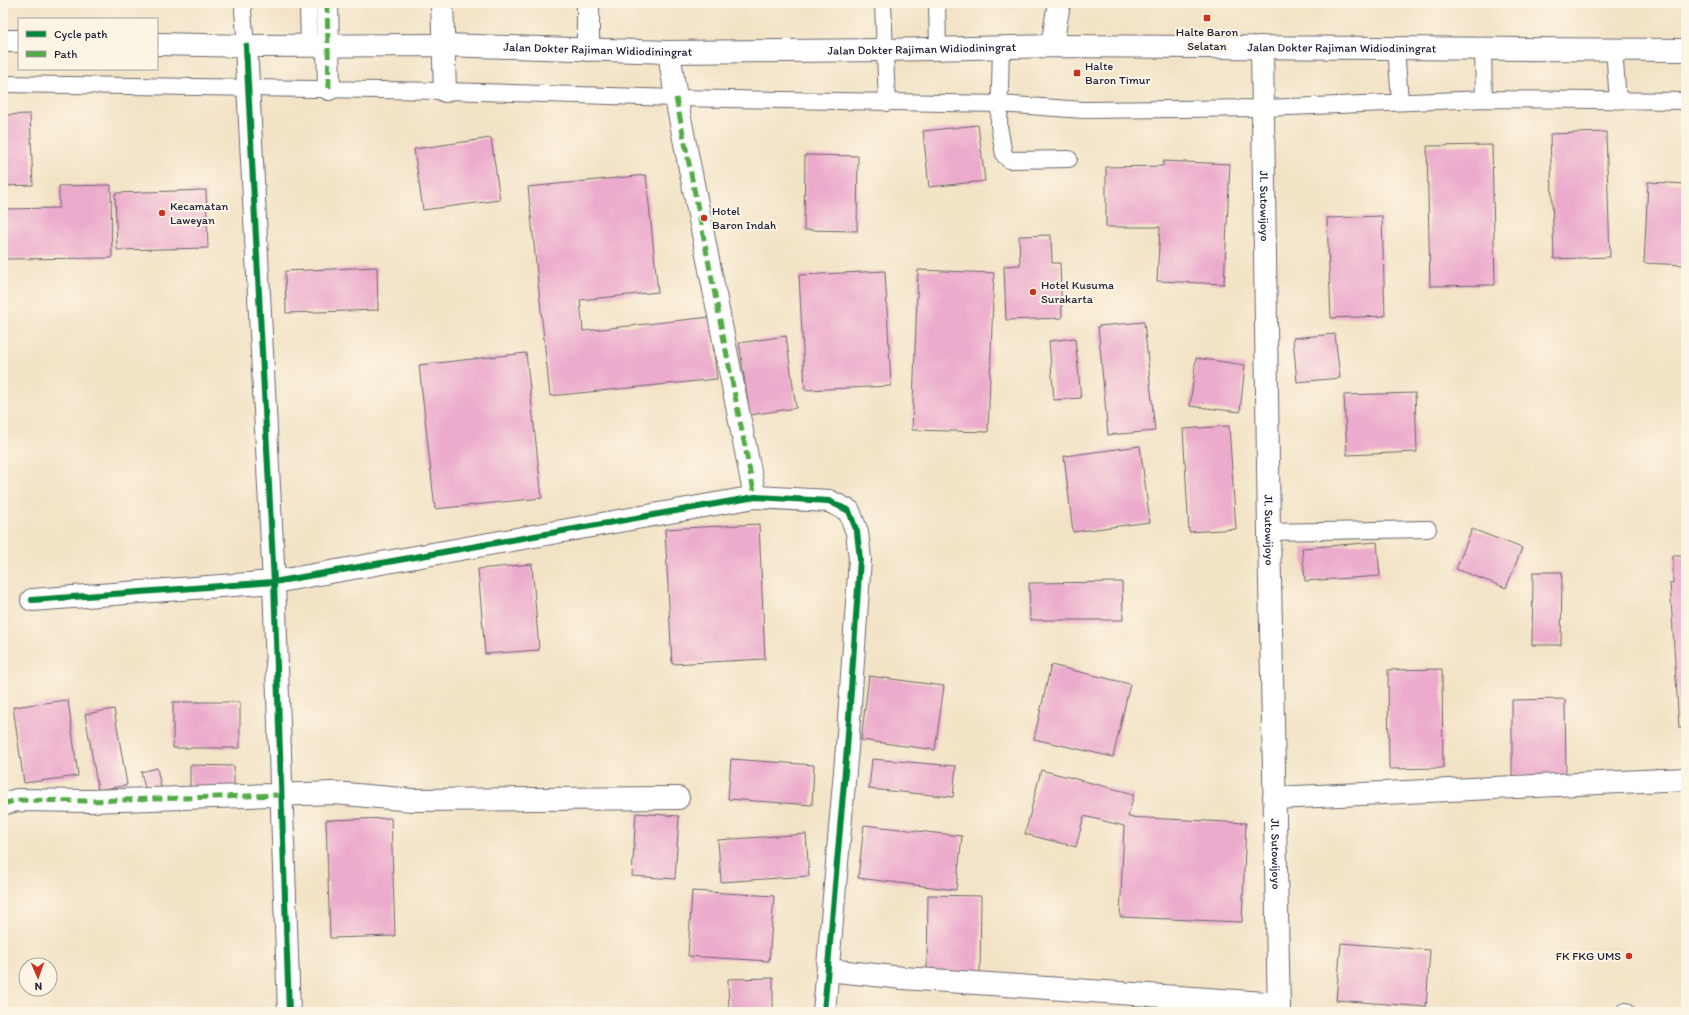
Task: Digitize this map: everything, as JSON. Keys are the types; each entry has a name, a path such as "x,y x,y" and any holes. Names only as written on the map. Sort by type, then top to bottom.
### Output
{"street":[{"path":"327,3 318,46 329,89"},
{"path":"442,3 445,90"},
{"path":"588,3 588,50"},
{"path":"1052,46 1059,3"},
{"path":"3,41 18,41"},
{"name":"Jalan Dokter Rajiman Widiodiningrat","path":"158,44 246,46 443,45 669,52 886,50 1052,46 1686,50"},
{"path":"246,46 274,582 280,795 289,1012"},
{"name":"Jl. Sutowijoyo","path":"1262,47 1269,532 1279,1008"},
{"path":"669,52 676,98 755,497"},
{"path":"32,600 274,582 755,497 829,501 849,511 857,532 860,567 847,748 824,1012"},
{"path":"1274,798 1686,779"},
{"path":"3,804 17,800 89,801 334,793 412,800 678,798"},
{"path":"828,970 903,978 1279,1008"}],"lane":[{"path":"244,3 243,11 246,46"},
{"path":"306,3 318,46"},
{"path":"883,3 882,18 886,50 887,103"},
{"path":"937,3 938,48"},
{"path":"1001,48 999,126 1004,155 1009,160 1069,159"},
{"path":"1396,48 1400,101"},
{"path":"1483,48 1484,99"},
{"path":"1614,49 1618,101"},
{"path":"3,84 445,90 676,98 1000,104 1083,110 1263,108 1400,101 1484,99 1686,101"},
{"path":"1269,532 1428,529"}],"building":[{"path":"30,114 33,185 3,186 3,115"},
{"path":"978,125 985,181 929,187 923,131"},
{"path":"1606,132 1610,257 1554,259 1550,134"},
{"path":"491,138 500,200 423,210 414,149"},
{"path":"1492,145 1495,285 1430,286 1427,146"},
{"path":"805,155 858,156 857,231 804,230"},
{"path":"1163,161 1230,164 1224,284 1157,281 1160,227 1106,227 1106,167 1163,166"},
{"path":"646,175 658,292 580,300 583,331 710,317 717,379 550,396 528,187"},
{"path":"1648,182 1686,184 1686,265 1644,263"},
{"path":"111,185 112,258 3,259 3,209 59,208 59,186"},
{"path":"206,190 208,248 117,250 115,193"},
{"path":"1382,216 1385,316 1331,318 1327,218"},
{"name":"Hotel Kusuma Surakarta","path":"1051,235 1052,263 1060,263 1062,318 1006,320 1004,266 1020,265 1019,236"},
{"path":"377,267 378,310 286,313 285,271"},
{"path":"918,270 994,273 988,432 912,430"},
{"path":"885,271 891,386 805,390 799,275"},
{"path":"1144,322 1155,431 1108,435 1098,326"},
{"path":"1335,334 1340,378 1297,382 1293,338"},
{"path":"786,336 796,408 750,415 739,343"},
{"path":"1075,338 1081,398 1054,400 1049,341"},
{"path":"526,353 542,498 435,509 419,365"},
{"path":"1196,358 1245,365 1240,412 1190,406"},
{"path":"1415,393 1417,452 1347,455 1344,395"},
{"path":"1229,426 1236,529 1189,532 1183,429"},
{"path":"1140,446 1150,522 1073,532 1064,456"},
{"path":"759,524 765,659 672,664 665,529"},
{"path":"1472,529 1522,548 1506,588 1456,569"},
{"path":"1377,542 1380,576 1305,581 1302,548"},
{"path":"1673,556 1686,556 1686,728 1679,728 1670,583 1673,583"},
{"path":"532,564 539,650 485,654 478,569"},
{"path":"1533,572 1562,572 1561,645 1532,645"},
{"path":"1122,582 1123,620 1030,620 1029,583"},
{"path":"1051,665 1130,684 1113,757 1034,739"},
{"path":"1442,669 1443,768 1389,769 1388,670"},
{"path":"869,676 944,686 935,750 861,740"},
{"path":"1565,699 1566,776 1512,776 1512,700"},
{"path":"68,700 78,776 24,783 13,707"},
{"path":"173,702 240,702 240,748 173,748"},
{"path":"114,709 127,785 98,790 85,714"},
{"path":"731,759 814,765 812,805 728,799"},
{"path":"872,759 956,766 953,797 869,789"},
{"path":"190,765 234,766 234,792 190,792"},
{"path":"157,768 162,792 147,796 141,772"},
{"path":"1041,770 1134,794 1128,817 1246,823 1242,922 1120,917 1124,826 1084,816 1076,847 1025,834"},
{"path":"636,813 679,816 675,879 632,876"},
{"path":"391,818 395,936 330,938 326,820"},
{"path":"864,825 962,836 956,890 858,878"},
{"path":"806,834 809,876 721,882 718,840"},
{"path":"692,891 774,896 769,961 688,956"},
{"path":"928,895 981,896 980,975 927,974"},
{"path":"1341,943 1430,950 1426,1007 1336,1000"},
{"path":"773,978 773,1012 729,1012 728,979"}],"marked path":[{"path":"327,3 329,89"},
{"path":"676,98 755,497"},
{"path":"3,804 17,800 89,801 280,795"}],"cycle path":[{"path":"246,46 274,582 289,1012"},
{"path":"32,600 274,582 755,497 829,501 849,511 857,532 860,559 847,748 824,1012"}],"place":[{"name":"Halte Baron Selatan","path":"1207,18"},
{"name":"Halte Baron Timur","path":"1077,73"},
{"name":"Kecamatan Laweyan","path":"162,213"},
{"name":"Hotel Baron Indah","path":"704,218"},
{"name":"Hotel Kusuma Surakarta","path":"1033,292"},
{"name":"FK FKG UMS","path":"1629,956"}]}
